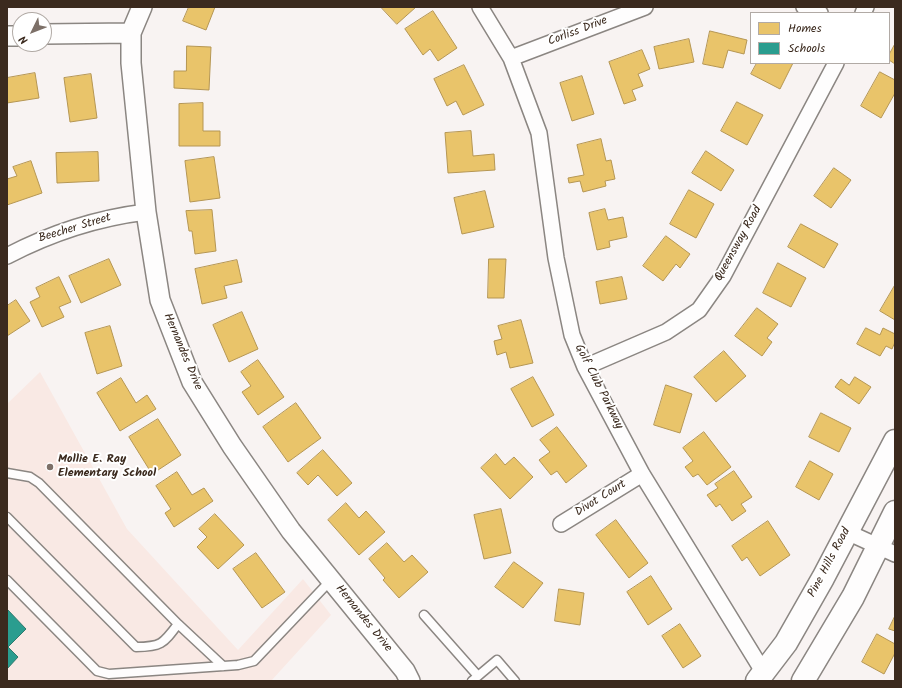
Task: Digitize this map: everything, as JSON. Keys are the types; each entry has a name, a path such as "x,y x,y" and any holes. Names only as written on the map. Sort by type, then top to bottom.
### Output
{"main road":[{"name":"Pine Hills Road","path":"761,677 786,644 895,441"},
{"path":"803,681 853,596 886,550 895,512"}],"street":[{"name":"Hernandes Drive","path":"142,7 131,33 131,63 146,212 160,300 192,382 232,446 291,530 405,671 410,681"},
{"name":"Golf Club Parkway","path":"480,7 512,58 539,133 556,258 572,335 585,367 642,474 761,677"},
{"name":"Corliss Drive","path":"512,58 645,7"},
{"path":"804,7 817,12"},
{"path":"52,34 131,33"},
{"name":"Queensway Road","path":"585,367 666,332 699,310 723,276 835,64"},
{"name":"Beecher Street","path":"7,256 35,241 100,219 146,212"},
{"name":"Divot Court","path":"561,524 642,474"},
{"path":"847,532 886,550"}],"lane":[{"path":"7,473 30,477 39,484 178,624 223,666"},
{"path":"7,517 136,647 154,647 160,645 178,624"},
{"path":"7,580 97,671 116,674 223,666 254,661 331,580"},
{"path":"424,615 475,679 496,660 515,681"}],"shaded area":[{"name":"Mollie E. Ray Elementary School","path":"40,372 127,529 238,650 303,579 331,615 271,681 7,681 7,404"}],"building: Homes":[{"path":"189,7 215,7 206,30 183,21"},
{"path":"381,7 416,7 397,24"},
{"path":"433,11 457,48 438,61 430,49 423,55 405,29"},
{"path":"710,31 747,40 744,54 728,50 723,68 703,64"},
{"path":"689,39 694,62 659,69 654,47"},
{"path":"895,44 895,64 890,61 890,53"},
{"path":"187,46 211,47 209,90 174,88 174,71 186,71"},
{"path":"642,50 650,69 638,74 643,86 632,90 636,100 624,104 609,62"},
{"path":"756,64 792,64 780,89 751,74"},
{"path":"464,65 484,105 463,115 456,101 447,106 434,79"},
{"path":"880,72 895,80 895,93 881,118 861,106"},
{"path":"35,73 39,98 7,103 7,78"},
{"path":"91,74 97,118 70,122 64,78"},
{"path":"582,76 594,114 572,121 560,83"},
{"path":"737,102 763,115 747,145 721,131"},
{"path":"203,103 203,131 220,131 220,146 179,146 179,104"},
{"path":"471,131 473,156 494,154 495,170 448,173 445,133"},
{"path":"601,139 606,161 611,160 615,179 605,181 606,186 583,192 580,181 569,183 568,178 584,175 577,145"},
{"path":"706,151 734,170 721,191 692,173"},
{"path":"98,152 99,181 57,183 56,153"},
{"path":"214,157 220,198 190,202 185,161"},
{"path":"31,161 42,193 7,205 7,179 17,176 13,167"},
{"path":"834,168 851,180 831,208 814,196"},
{"path":"689,190 714,204 696,238 670,224"},
{"path":"485,191 494,227 462,234 454,198"},
{"path":"605,209 608,220 623,217 627,237 609,241 610,247 597,250 589,213"},
{"path":"212,210 216,251 195,254 192,231 189,231 186,211"},
{"path":"801,224 838,244 824,268 788,247"},
{"path":"666,236 690,254 680,268 676,264 663,281 643,266"},
{"path":"109,259 121,285 81,303 69,276"},
{"path":"489,259 506,259 504,298 488,298"},
{"path":"237,260 242,282 224,286 227,298 202,304 195,269"},
{"path":"778,263 806,278 791,307 763,293"},
{"path":"59,277 71,302 59,307 64,317 42,327 30,302 40,297 36,288"},
{"path":"622,277 627,299 600,304 596,282"},
{"path":"895,285 895,320 880,311"},
{"path":"16,300 30,321 7,336 7,306"},
{"path":"757,308 778,324 767,338 772,342 762,356 735,336"},
{"path":"242,312 258,349 229,362 213,325"},
{"path":"521,320 533,363 510,368 506,352 497,355 494,341 502,339 498,326"},
{"path":"110,326 122,366 97,374 85,333"},
{"path":"866,328 880,335 883,328 895,334 895,342 892,349 886,346 880,356 857,344"},
{"path":"724,351 746,376 716,402 694,377"},
{"path":"258,360 284,397 258,415 242,392 251,386 241,372"},
{"path":"533,377 554,415 532,427 511,389"},
{"path":"855,377 871,387 859,404 835,387 841,379 849,385"},
{"path":"121,378 136,403 147,395 156,409 120,431 97,393"},
{"path":"666,385 692,394 680,433 654,425"},
{"path":"296,403 321,438 288,462 263,427"},
{"path":"821,413 851,428 839,452 809,437"},
{"path":"158,419 181,455 152,474 129,437"},
{"path":"557,427 587,466 566,483 557,471 551,475 539,460 550,452 540,440"},
{"path":"704,432 731,467 707,485 698,474 693,477 685,467 693,461 683,448"},
{"path":"323,450 352,483 337,496 318,475 308,485 297,473"},
{"path":"496,454 505,465 514,457 533,477 510,499 481,468"},
{"path":"810,461 833,474 819,500 796,487"},
{"path":"734,471 752,497 741,504 746,511 732,521 720,504 716,507 707,495 718,488 715,484"},
{"path":"177,472 192,495 204,488 213,501 174,527 165,513 171,509 156,486"},
{"path":"346,503 359,518 366,511 385,532 359,555 328,520"},
{"path":"501,509 511,553 484,559 474,515"},
{"path":"215,514 244,545 218,569 197,547 207,537 199,529"},
{"path":"616,520 648,563 629,578 596,535"},
{"path":"768,521 790,555 760,576 747,557 742,561 732,546"},
{"path":"387,543 404,562 412,555 428,572 399,598 383,580 385,578 369,559"},
{"path":"256,553 285,592 262,608 233,569"},
{"path":"514,562 543,583 523,608 495,587"},
{"path":"651,576 672,609 648,625 627,592"},
{"path":"559,589 584,593 580,625 555,621"},
{"path":"895,616 895,631 889,629"},
{"path":"680,624 701,656 683,668 662,636"},
{"path":"877,634 895,644 895,653 884,674 862,662"}],"building: Schools":[{"path":"7,609 26,629 8,647 18,657 7,669"}],"place":[{"name":"Mollie E. Ray Elementary School","path":"50,467"}]}
